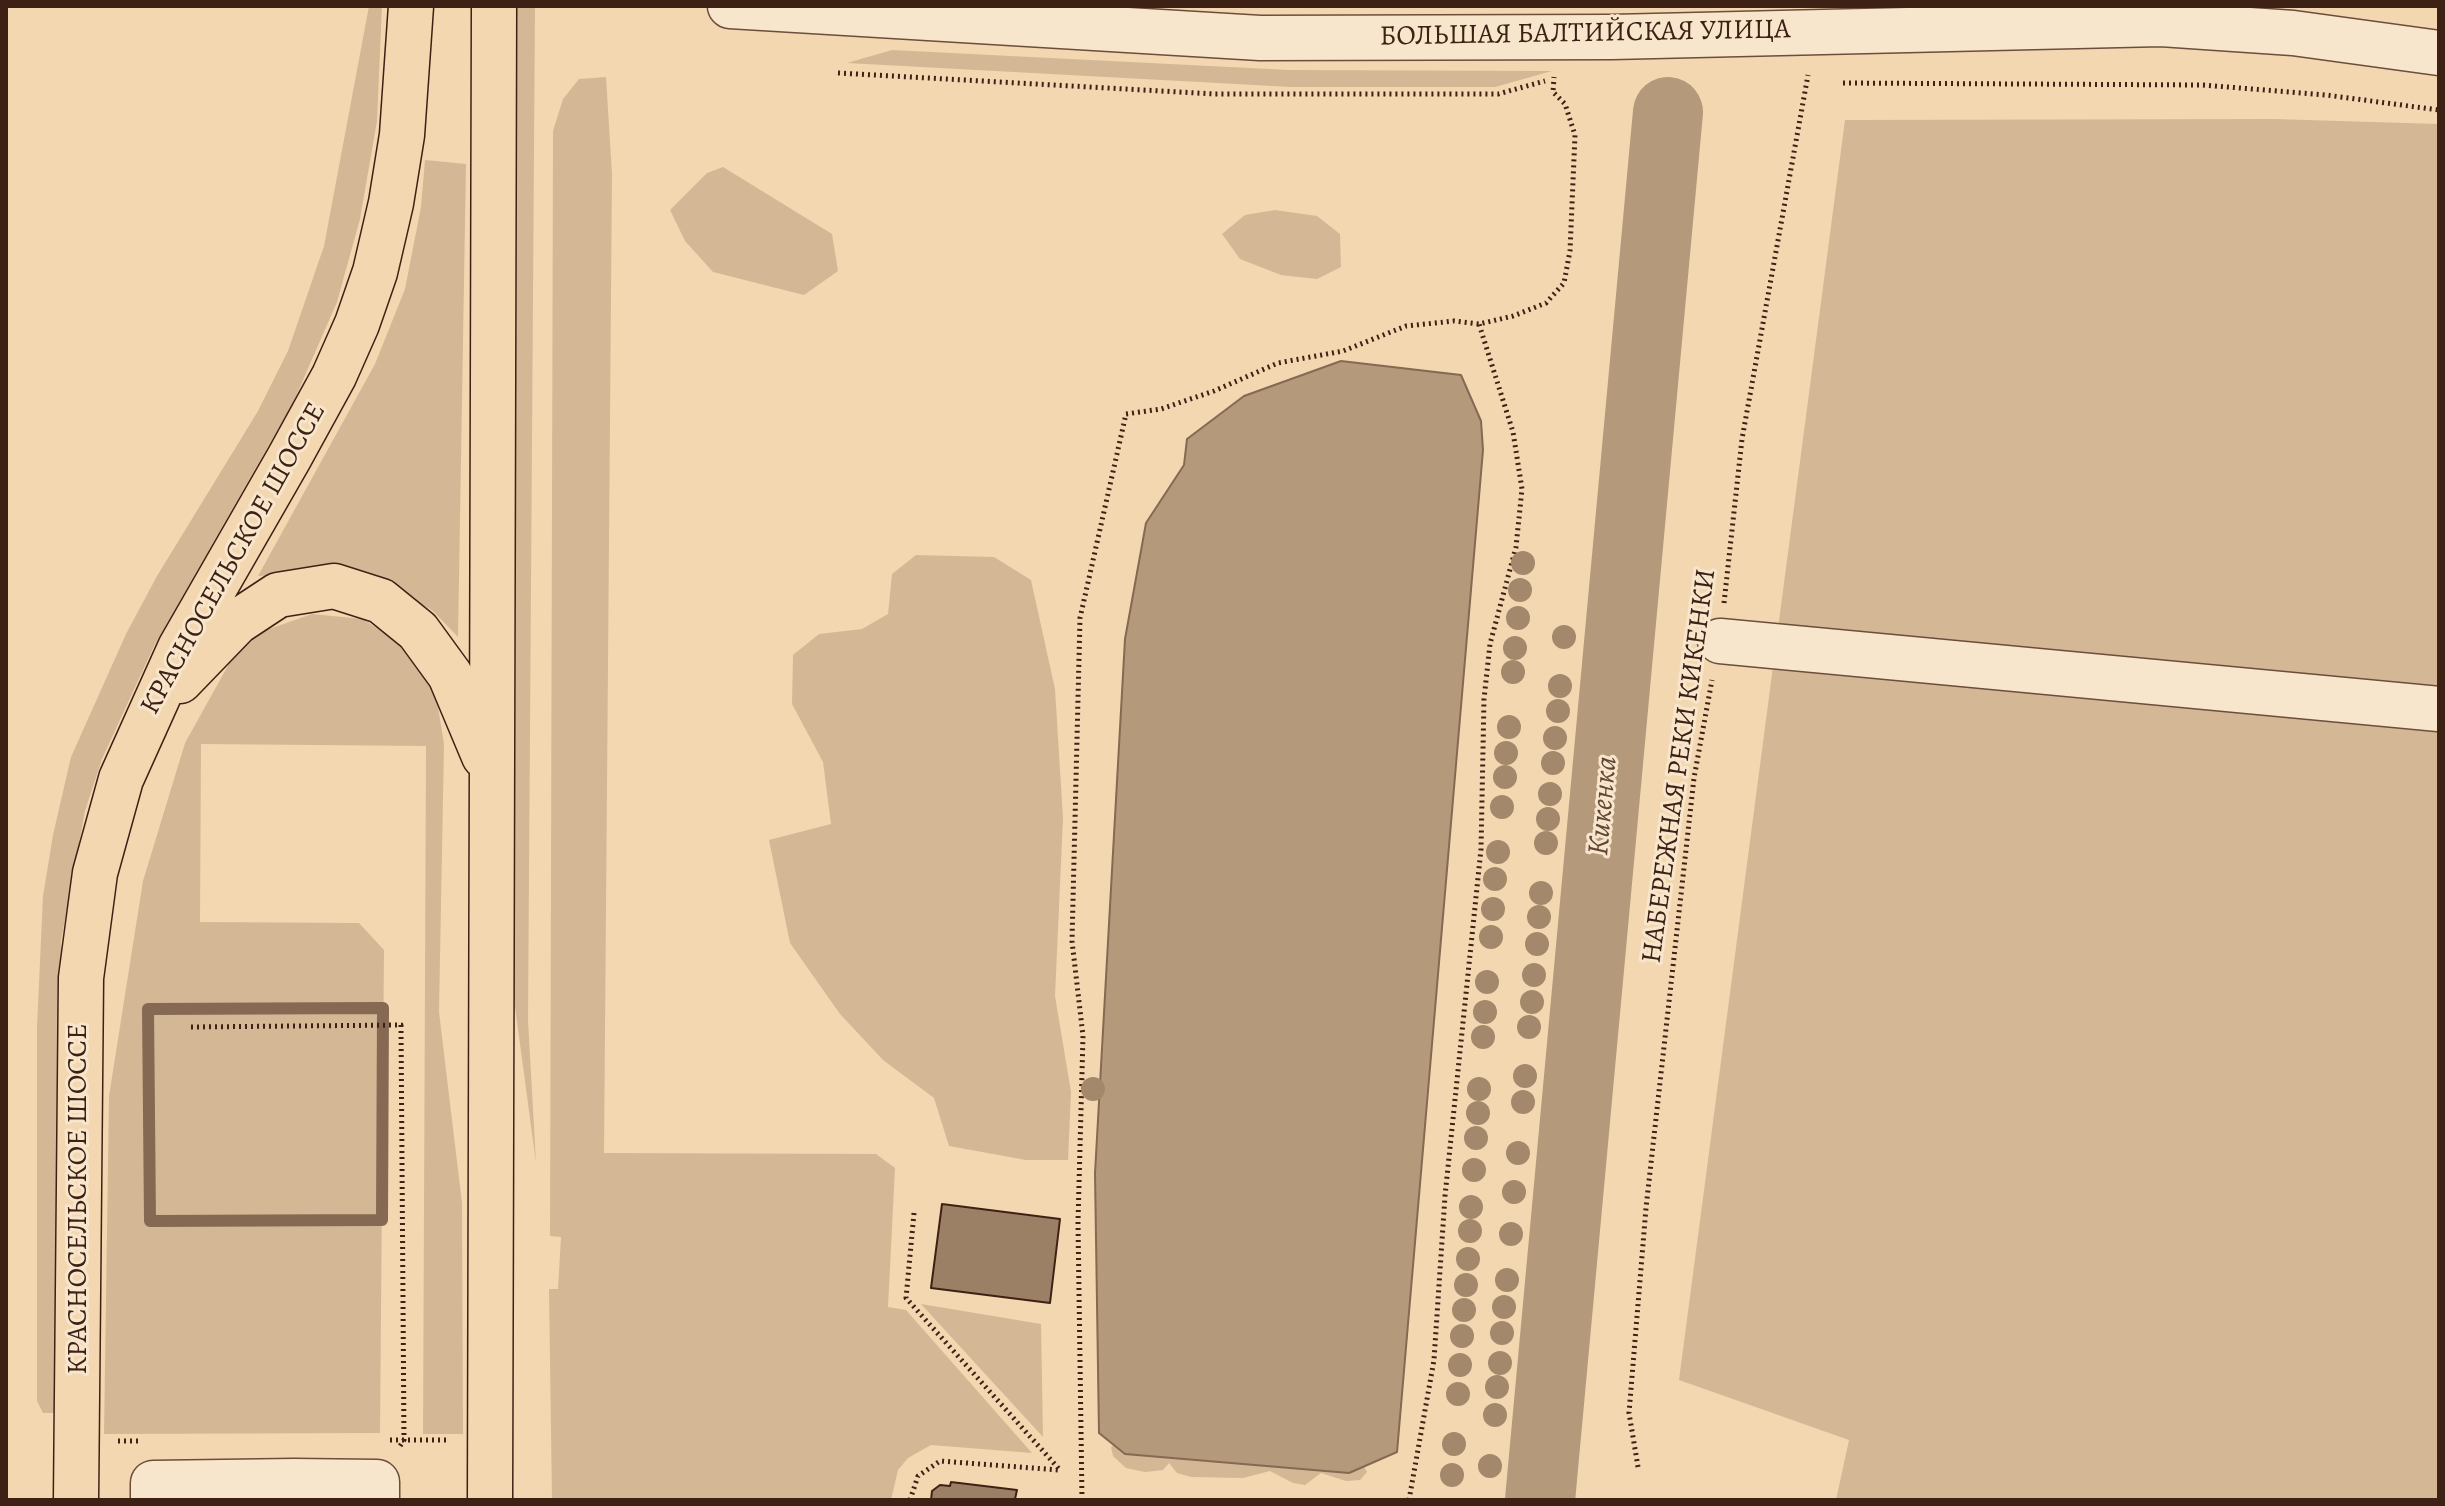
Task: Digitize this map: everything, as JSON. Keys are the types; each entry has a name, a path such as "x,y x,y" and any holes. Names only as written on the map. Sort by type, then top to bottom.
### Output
{"main road":[{"name":"КРАСНОСЕЛЬСКОЕ ШОССЕ","path":"76,1500 81,978 95,873 121,779 147,717 180,648 334,376 357,324 375,272 393,189 402,135 411,6"},
{"path":"490,1500 494,6"},
{"path":"147,717 237,622 278,595 334,586 381,601 418,631 450,675 492,777"}],"street":[{"name":"БОЛЬШАЯ БАЛТИЙСКАЯ УЛИЦА","path":"730,6 1260,38 1612,37 2161,24 2293,33 2439,53"},
{"path":"1720,641 2439,709"},
{"path":"153,1500 153,1483 225,1481 377,1482 377,1500"}],"path":[{"path":"838,73 1215,94 1366,96 1498,94 1554,77 1553,92 1565,104 1575,135 1570,251 1564,283 1546,303 1513,316 1479,324 1454,321 1406,326 1343,351 1278,363 1161,409 1126,414 1080,618 1072,941 1083,1036 1078,1222 1082,1500"},
{"name":"НАБЕРЕЖНАЯ РЕКИ КИКЕНКИ","path":"1638,1467 1629,1413 1646,1208 1694,778 1720,641 1742,439 1808,75"},
{"path":"1843,83 2203,85 2326,95 2439,110"},
{"path":"1409,1500 1434,1360 1445,1196 1481,849 1484,699 1490,644 1516,547 1522,489 1513,432 1479,324"},
{"path":"191,1027 401,1025 404,1440 463,1440"},
{"path":"910,1500 918,1476 940,1461 1060,1470 906,1298 914,1213"}],"shaded area":[{"path":"369,6 382,6 377,121 360,219 337,302 293,403 155,644 102,759 85,811 61,941 54,1413 43,1413 37,1401 37,1027 43,896 71,757 126,634 157,576 258,411 288,351 324,246"},
{"path":"515,6 535,6 528,1020 536,1163 511,977"},
{"path":"892,50 1289,70 1552,71 1495,87 1291,87 847,63"},
{"path":"606,77 612,174 604,1153 876,1154 895,1168 888,1307 906,1310 1032,1453 931,1445 908,1458 898,1470 891,1500 552,1500 549,1289 558,1289 561,1237 550,1236 553,131 563,99 579,79"},
{"path":"2274,119 2439,124 2439,1500 1836,1500 1849,1440 1679,1380 1845,120"},
{"path":"425,160 466,164 458,637 433,611 403,593 292,574 258,576 375,364 405,289 421,207"},
{"path":"723,167 832,234 838,271 804,295 713,272 685,241 670,210 707,173"},
{"path":"1275,210 1317,216 1340,234 1341,267 1317,279 1281,275 1240,259 1222,234 1245,215"},
{"path":"1341,361 1461,375 1481,421 1483,450 1397,1452 1349,1473 1125,1454 1099,1433 1095,1173 1125,639 1146,523 1184,465 1187,439 1244,396"},
{"path":"916,555 994,557 1031,580 1055,689 1063,818 1055,996 1071,1092 1068,1160 1026,1160 949,1146 934,1098 883,1060 840,1014 790,943 769,840 831,824 823,762 792,704 793,655 819,634 862,629 888,614 892,574"},
{"path":"312,614 363,619 401,644 429,675 437,701 444,744 439,1012 462,1203 463,1434 423,1434 426,746 201,744 200,922 359,923 384,950 380,1433 104,1434 109,1096 143,881 185,743 230,662 252,635"},
{"path":"921,1304 1041,1324 1043,1437"},
{"path":"1124,1438 1360,1459 1367,1472 1360,1480 1346,1481 1321,1473 1305,1485 1293,1483 1270,1471 1243,1478 1191,1477 1177,1473 1169,1463 1163,1470 1145,1472 1126,1468 1113,1456 1111,1447"}],"building":[{"path":"942,1204 1060,1219 1050,1303 931,1288"},
{"path":"951,1482 1017,1490 1015,1499 1020,1500 931,1500 932,1491 940,1485 950,1486"}],"waterway":[{"name":"Кикенка","path":"1540,1500 1668,112"},
{"path":"383,1008 382,1220 150,1221 148,1009 383,1008"}]}
